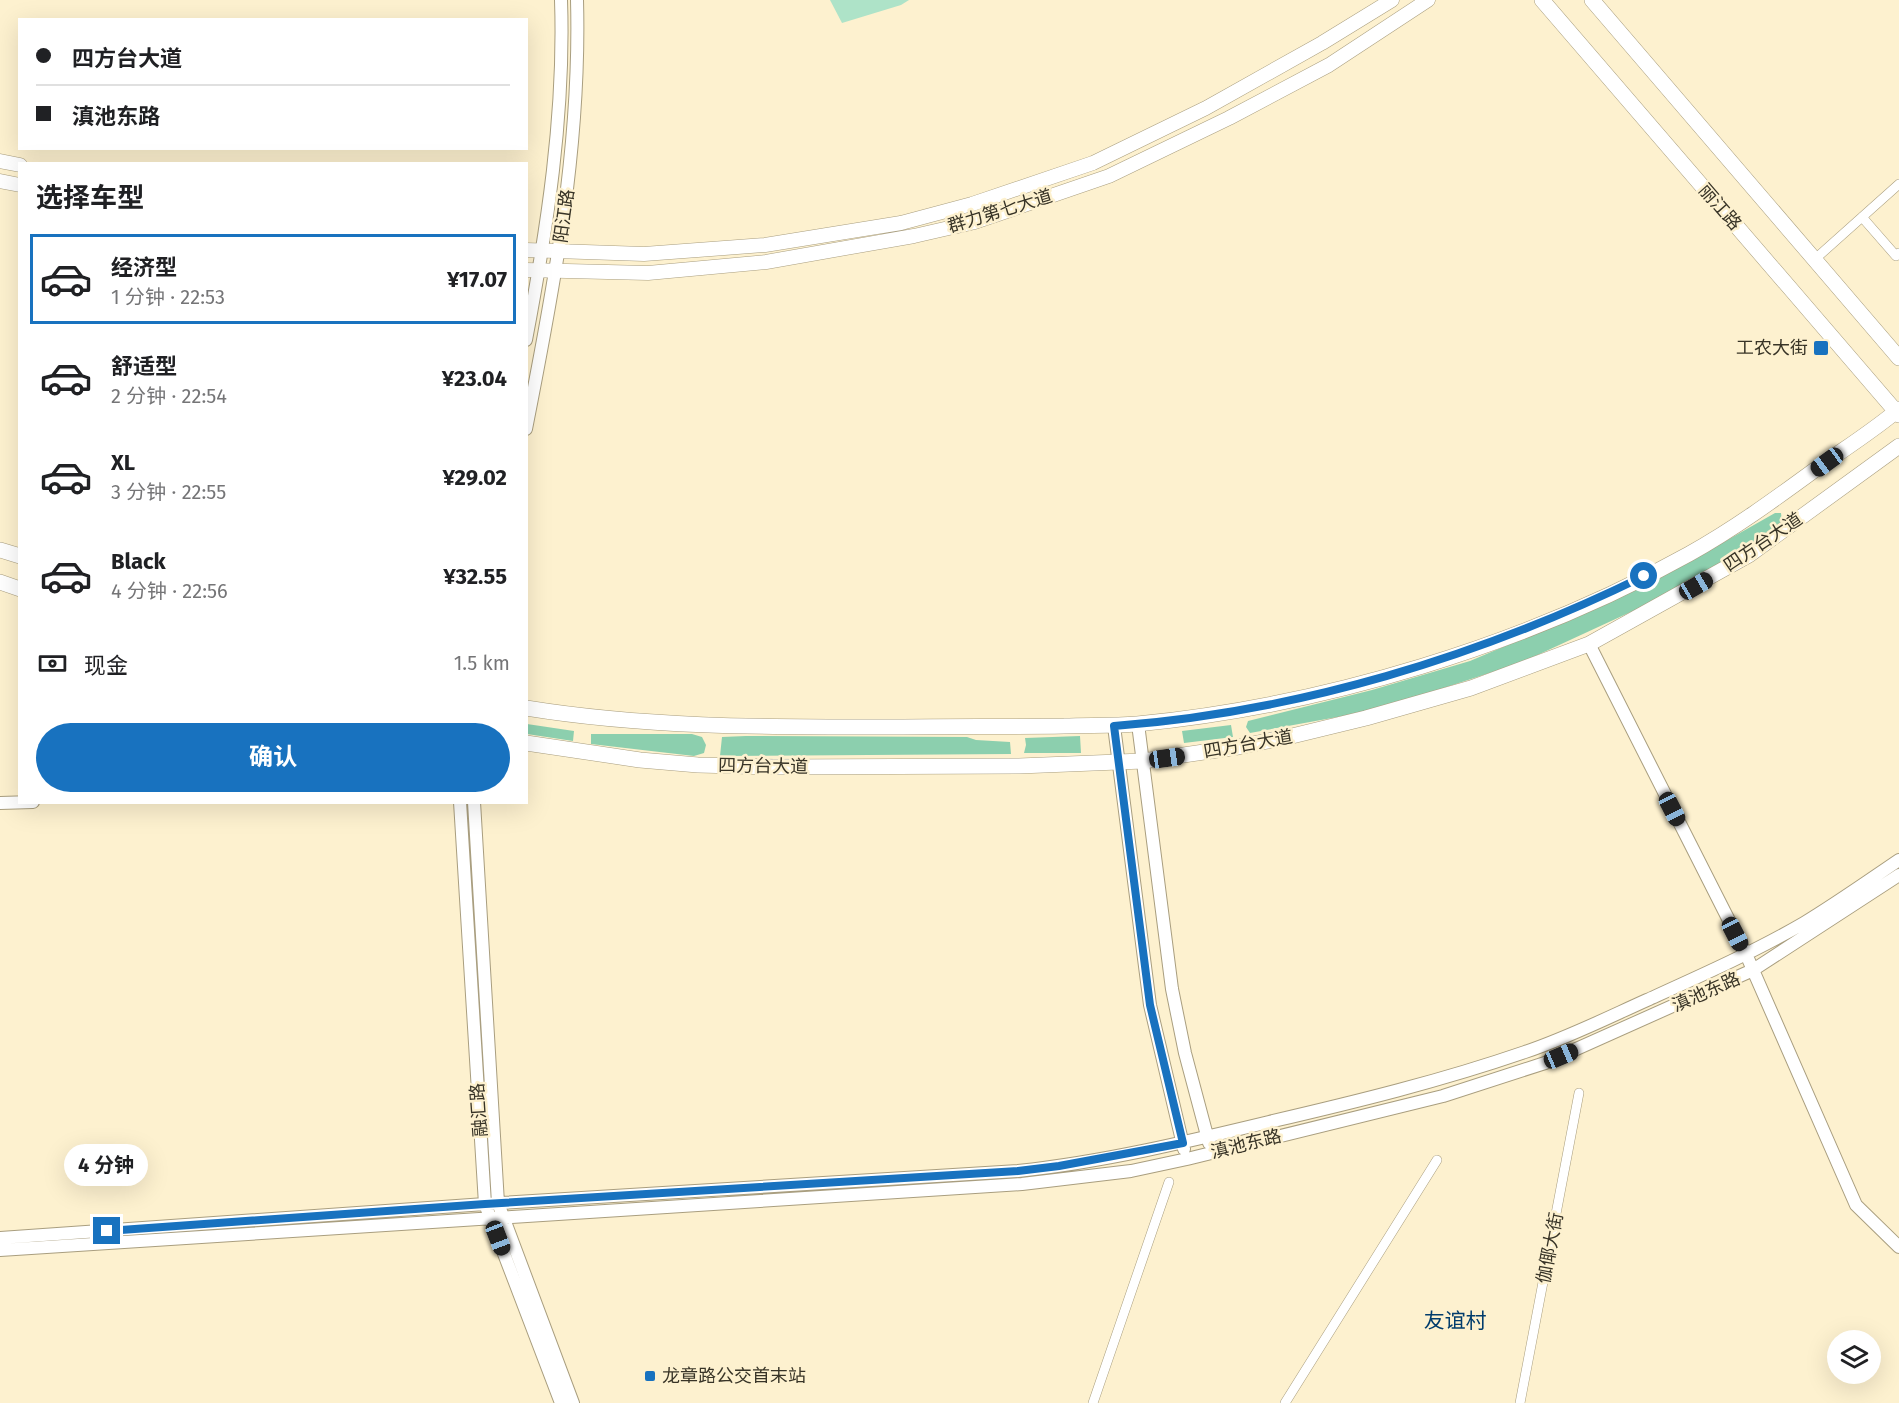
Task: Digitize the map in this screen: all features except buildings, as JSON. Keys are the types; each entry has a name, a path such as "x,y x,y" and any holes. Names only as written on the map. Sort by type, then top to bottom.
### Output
{"main road":[{"name":"群力第七大道","path":"528,250 644,254 765,245 901,223 972,204 1093,164 1206,108 1322,44 1392,0"},
{"name":"群力第七大道","path":"533,270 648,273 766,262 914,236 975,222 1109,176 1229,118 1329,65 1428,0"},
{"name":"丽江路","path":"1542,0 1898,412"},
{"name":"丽江路","path":"1592,0 1899,358"},
{"path":"0,161 18,165"},
{"path":"0,181 18,185"},
{"name":"四方台大道","path":"528,708 584,717 698,726 976,727 1114,726 1254,707 1398,673 1493,642 1581,607 1686,555 1739,524 1898,412"},
{"name":"四方台大道","path":"528,743 640,760 698,765 995,766 1118,763 1238,747 1366,718 1471,688 1589,644 1749,555 1899,446"},
{"path":"0,550 18,555"},
{"path":"0,582 18,588"}],"street":[{"name":"阳江路","path":"528,320 533,270 542,251 554,165 561,0"},
{"name":"阳江路","path":"528,419 557,270 571,166 576,81 577,0"},
{"path":"1814,260 1899,184"},
{"path":"1862,217 1898,256"},
{"path":"1589,644 1746,954 1856,1205 1899,1247"},
{"path":"1138,724 1172,989 1185,1053 1212,1153"},
{"path":"1114,726 1150,1005 1187,1159"},
{"path":"0,804 18,803"},
{"name":"融汇路","path":"460,804 491,1203 573,1403"},
{"name":"融汇路","path":"474,804 491,1203"},
{"name":"滇池东路","path":"0,1238 491,1203 1018,1171 1059,1166 1183,1143 1414,1086 1527,1052 1746,954 1805,922 1899,860"},
{"name":"滇池东路","path":"0,1250 1022,1184 1131,1171 1443,1096 1545,1063 1753,970 1899,875"},
{"name":"伽倻大街","path":"1520,1403 1579,1093"},
{"path":"1285,1403 1437,1160"},
{"path":"1093,1403 1169,1182"},
{"name":"融汇路","path":"497,1217 561,1403"}],"green space":[{"path":"830,0 909,0 901,5 842,23"},
{"path":"1775,513 1781,513 1782,522 1715,569 1648,604 1520,663 1416,697 1354,714 1250,733 1246,727 1248,721 1372,690 1470,661 1590,610 1694,559"},
{"path":"528,724 574,731 573,741 528,734"},
{"path":"1231,725 1233,737 1184,743 1182,731"},
{"path":"591,734 692,734 702,737 706,745 704,753 694,756 591,744"},
{"path":"1080,736 1081,753 1024,753 1025,738"},
{"path":"722,737 967,737 976,740 1010,742 1011,754 720,756"}],"place":[{"name":"工农大街","path":"1821,348"},
{"name":"龙章路公交首末站","path":"650,1376"}],"district":[{"name":"友谊村","path":"1455,1321"}],"route":[{"path":"107,1231 485,1204 1018,1171 1059,1166 1183,1143 1155,1034 1150,1005 1114,726 1254,707 1398,673 1493,642 1581,607 1644,576"}]}
